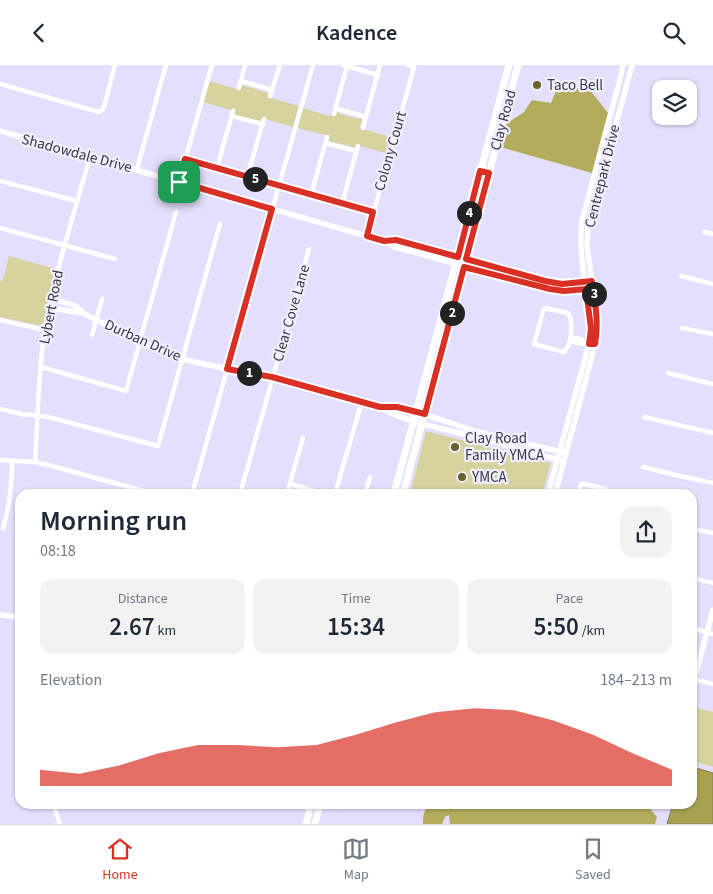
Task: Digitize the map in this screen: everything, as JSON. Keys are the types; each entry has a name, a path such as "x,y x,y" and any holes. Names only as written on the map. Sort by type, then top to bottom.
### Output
{"main road":[{"name":"Clay Road","path":"395,489 509,65"},
{"name":"Clay Road","path":"404,489 518,65"},
{"path":"498,105 507,107"},
{"path":"480,171 489,173"},
{"path":"431,358 439,361"},
{"path":"397,483 403,489"},
{"path":"306,824 310,809"},
{"path":"315,824 319,809"}],"street":[{"path":"0,84 101,111 104,107 116,65"},
{"path":"137,169 166,65"},
{"path":"179,182 212,65"},
{"path":"239,88 245,65"},
{"path":"270,96 280,65"},
{"path":"193,489 313,65"},
{"path":"363,129 380,65"},
{"name":"Colony Court","path":"367,236 414,67 408,65"},
{"name":"Centrepark Drive","path":"590,344 597,333 596,309 582,221 623,65"},
{"name":"Centrepark Drive","path":"556,489 560,461 590,344 591,329 580,249 584,231 588,227 632,65"},
{"path":"334,114 345,66 378,75"},
{"path":"241,81 272,90"},
{"path":"619,83 626,85"},
{"path":"335,108 366,117"},
{"path":"217,168 232,113 263,122 248,177"},
{"name":"Shadowdale Drive","path":"0,131 384,241 396,240 456,260 464,267 550,289 564,291 593,289"},
{"path":"606,132 613,133"},
{"path":"311,195 327,137"},
{"path":"325,143 356,151"},
{"path":"342,204 358,146"},
{"name":"Lybert Road","path":"35,462 45,330 51,297 90,157"},
{"path":"185,159 373,212"},
{"path":"0,181 77,201"},
{"path":"592,182 599,183"},
{"path":"41,367 126,391 176,213"},
{"path":"0,409 48,417 158,447 220,224"},
{"path":"0,228 115,259"},
{"path":"704,232 713,234"},
{"name":"Clear Cove Lane","path":"241,489 309,249"},
{"name":"Shadowdale Drive","path":"456,260 466,259 562,284 592,281"},
{"path":"681,276 713,284"},
{"path":"528,284 530,277"},
{"name":"Durban Drive","path":"51,297 76,306 83,313"},
{"path":"92,335 102,299"},
{"name":"Durban Drive","path":"49,308 83,313 140,342 182,359 272,377 362,401 414,422 560,461"},
{"path":"544,308 568,313 570,316 571,339 564,352 534,344 544,308"},
{"path":"0,322 45,330"},
{"path":"682,328 713,334"},
{"path":"571,339 574,337 585,340 590,344"},
{"path":"668,373 713,383"},
{"path":"336,489 362,401"},
{"name":"Durban Drive","path":"380,407 397,407 425,414 486,434 562,453"},
{"path":"644,417 713,433"},
{"path":"289,489 303,438"},
{"path":"0,460 35,462 137,489"},
{"path":"3,528 10,503 12,461"},
{"name":"Centrepark Drive","path":"550,489 560,461"},
{"path":"643,467 680,477 713,483"},
{"path":"366,489 370,477"},
{"path":"290,484 307,489"},
{"path":"580,489 582,484 604,489"},
{"path":"697,530 713,533"},
{"path":"697,579 713,583"},
{"path":"697,670 710,633 713,610"},
{"path":"2,615 15,616"},
{"path":"2,615 15,620"},
{"path":"697,629 710,633"},
{"path":"697,680 713,684"},
{"path":"55,809 60,824"}],"shaded area":[{"path":"209,81 240,90 242,85 268,93 268,97 299,106 293,127 262,118 260,122 233,115 234,111 203,102"},
{"path":"558,86 590,90 608,113 592,173 500,147 506,124 524,112 532,100 551,103"},
{"path":"303,108 329,116 330,114 335,115 338,112 358,119 361,118 360,128 391,137 386,153 356,145 352,148 334,143 329,141 329,136 297,128"},
{"path":"9,256 56,269 44,322 41,326 0,317 0,282 4,277"},
{"name":"Clay Road Family YMCA","path":"426,431 551,463 543,489 411,489"},
{"path":"697,708 713,712 713,767 697,762"},
{"path":"697,768 713,773 713,824 667,824 672,809 697,809"},
{"path":"426,809 652,809 657,817 655,824 450,824 449,815 445,817 442,824 423,824"}],"place":[{"name":"Taco Bell","path":"537,85"},
{"name":"Clay Road Family YMCA","path":"455,447"},
{"name":"YMCA","path":"462,477"}],"route":[{"path":"185,159 373,212 367,236 384,241 396,240 458,257 480,171 489,173 466,259 562,284 592,281 596,309 597,333 595,344 589,344 591,329 586,289 564,291 550,289 464,267 425,414 397,407 380,407 272,377 227,369 272,209 179,182 185,159"}]}
